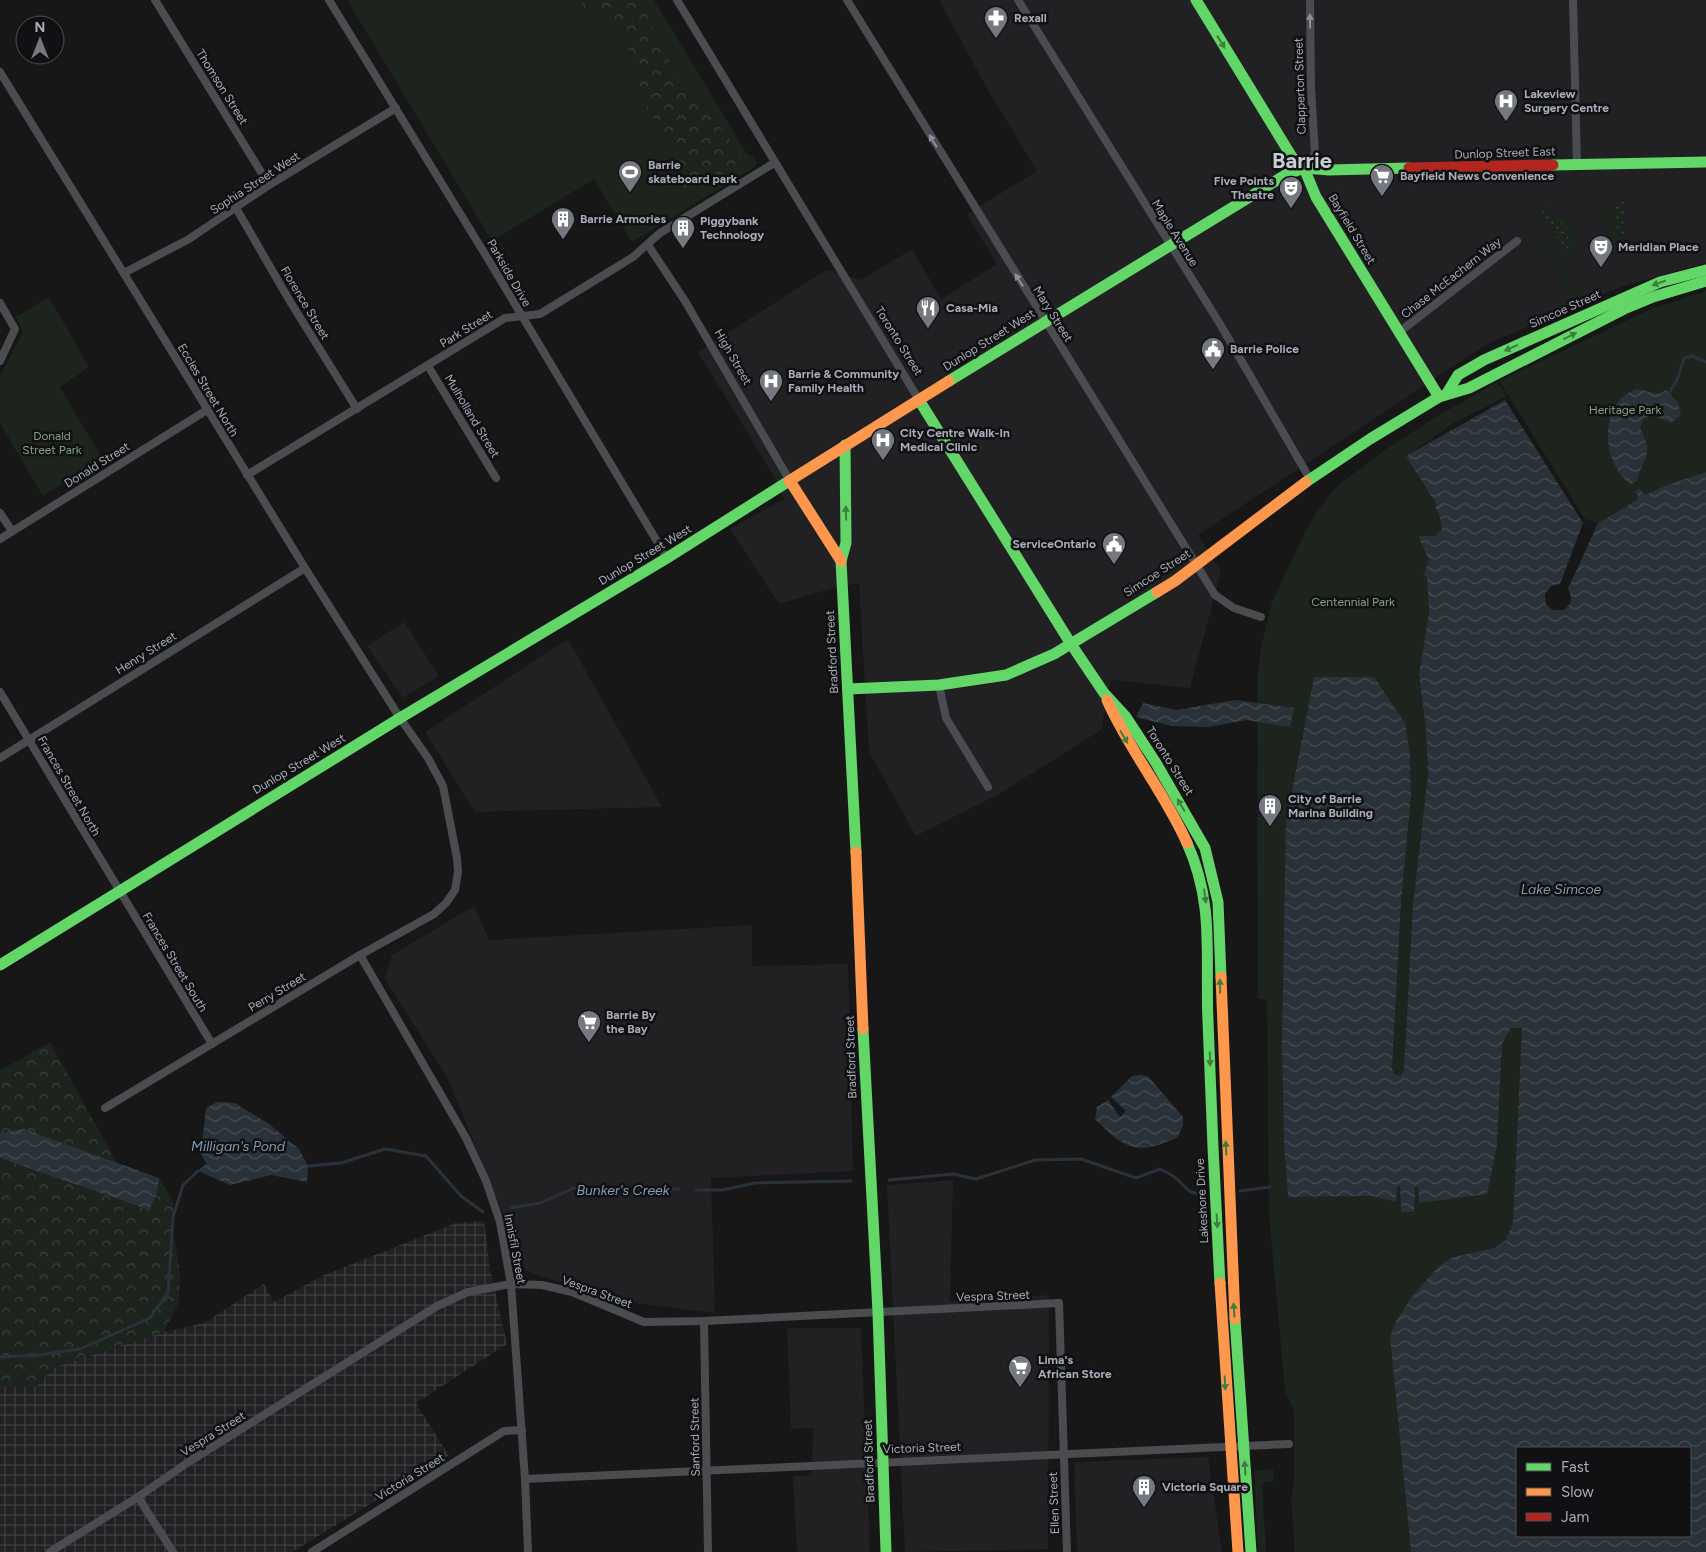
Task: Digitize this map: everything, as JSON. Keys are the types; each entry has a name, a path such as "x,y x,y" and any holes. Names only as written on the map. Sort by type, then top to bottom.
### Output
{"main road":[{"name":"Bayfield Street","path":"1196,0 1292,157 1304,168 1316,197 1398,333 1443,395"},
{"name":"Dunlop Street East","path":"1304,168 1328,170 1706,162"},
{"name":"Dunlop Street West","path":"0,965 400,718 667,558 1044,321 1288,174 1304,168"},
{"name":"Simcoe Street","path":"1443,395 1458,375 1484,360 1638,290 1706,270"},
{"name":"Simcoe Street","path":"848,689 939,685 1006,675 1071,644 1197,565 1310,480 1370,439 1443,395 1469,388 1631,306 1706,281"},
{"name":"Toronto Street","path":"919,400 1071,644 1104,693 1126,717 1156,763 1205,848 1218,902 1232,1276 1244,1446"},
{"path":"841,561 846,543 845,445"},
{"name":"High Street","path":"790,481 841,561"},
{"name":"Bradford Street","path":"841,561 855,820 868,1149 878,1312 886,1552"},
{"name":"Toronto Street","path":"1104,693 1116,723 1193,849"},
{"name":"Lakeshore Drive","path":"1193,849 1203,884 1208,919 1207,997 1213,1145 1229,1447 1238,1552"},
{"path":"1244,1446 1251,1552"}],"street":[{"name":"Thomson Street","path":"155,0 269,185"},
{"name":"Parkside Drive","path":"329,0 667,558"},
{"name":"Toronto Street","path":"678,0 774,163 919,400"},
{"name":"Mary Street","path":"847,0 1215,595 1234,608 1260,617"},
{"name":"Maple Avenue","path":"1018,0 1220,324 1310,480"},
{"name":"Clapperton Street","path":"1304,168 1315,153 1311,88 1310,0"},
{"path":"1573,0 1577,165"},
{"name":"Eccles Street North","path":"0,72 305,568 400,718 428,758 443,786 457,858 458,872 455,890"},
{"name":"Sophia Street West","path":"124,273 189,238 269,185 396,108"},
{"name":"Park Street","path":"247,475 505,318 540,314 648,245 660,234 774,163"},
{"name":"Florence Street","path":"236,208 291,303 357,409"},
{"name":"Chase McEachern Way","path":"1398,333 1517,240"},
{"name":"High Street","path":"648,245 685,301 790,481"},
{"path":"0,303 14,329 14,335 0,361"},
{"name":"Mulholland Street","path":"428,366 496,478"},
{"name":"Donald Street","path":"0,539 207,410"},
{"path":"0,513 12,532"},
{"name":"Henry Street","path":"0,758 305,568"},
{"path":"939,685 946,718 988,787"},
{"name":"Frances Street North","path":"0,692 119,890"},
{"name":"Frances Street South","path":"119,890 212,1044"},
{"name":"Perry Street","path":"105,1108 360,955 434,914 446,903 455,890"},
{"name":"Innisfil Street","path":"360,955 466,1138 482,1173 500,1222 511,1284 522,1430 528,1552"},
{"name":"Vespra Street","path":"50,1552 138,1497 187,1463 437,1306 468,1292 511,1284 542,1285 572,1292 644,1322 704,1321 1059,1303 1063,1454"},
{"name":"Sanford Street","path":"704,1321 708,1552"},
{"name":"Victoria Street","path":"312,1552 504,1431 522,1430"},
{"name":"Victoria Street","path":"525,1479 882,1461 1289,1444"},
{"name":"Ellen Street","path":"1063,1454 1068,1552"},
{"path":"138,1497 173,1552"}],"shaded area":[{"path":"939,0 1706,0 1706,263 1620,287 1487,344 1198,535 1221,572 1190,688 1111,680 1101,730 999,794 916,836 869,752 859,583 833,588 779,604 730,529 784,499 772,473 698,352 826,270 861,280 912,249 941,299 997,264 967,214 1037,171 989,92"},
{"path":"404,622 439,676 403,698 367,646"},
{"path":"568,639 662,807 475,812 425,732"},
{"path":"474,906 489,940 752,925 752,966 848,964 853,1171 711,1178 715,1313 619,1301 526,1271 447,1077 385,979 392,955"},
{"path":"953,1180 950,1302 1049,1295 1048,1549 905,1552 887,1185"},
{"path":"484,1221 490,1269 507,1344 416,1403 449,1456 292,1552 0,1552 0,1386 35,1387 55,1367 164,1332 204,1323 264,1284 274,1302 322,1276 456,1223"},
{"path":"787,1328 861,1328 870,1552 797,1552 793,1476 812,1475 813,1428 791,1429"},
{"path":"1208,1457 1222,1552 1077,1552 1074,1462"}],"green space":[{"path":"347,0 654,0 747,154 754,157 757,162 753,168 632,242 594,179 492,241"},
{"path":"580,0 639,0 673,68 745,159 678,201 680,168 668,139 648,111 621,26 584,8"},
{"path":"1608,202 1615,202 1617,227 1624,249 1613,241 1615,238 1608,234 1610,231 1604,228 1603,218 1593,221"},
{"path":"1615,202 1624,202 1624,249 1617,227"},
{"path":"1538,206 1547,206 1548,212 1567,226 1572,261"},
{"path":"1549,209 1584,224 1575,228 1576,240 1579,243 1576,249 1579,251 1573,263 1567,227 1548,212"},
{"path":"1539,230 1544,234 1585,302 1574,300 1544,248 1542,249 1538,242 1541,240 1536,231"},
{"name":"Heritage Park","path":"1706,291 1706,472 1664,486 1646,495 1639,489 1637,500 1598,523 1585,519 1499,381 1649,310"},
{"name":"Donald Street Park","path":"49,297 89,367 60,387 103,460 43,496 0,423 0,376 23,332 16,317"},
{"name":"Centennial Park","path":"1497,382 1507,396 1454,423 1406,456 1438,505 1435,508 1440,518 1442,530 1435,536 1418,536 1429,560 1423,574 1427,577 1429,612 1419,675 1426,730 1428,774 1413,904 1404,1070 1400,1076 1396,1076 1392,1069 1401,903 1411,796 1410,754 1314,677 1288,806 1282,1045 1284,1144 1288,1197 1372,1196 1396,1202 1397,1186 1400,1186 1401,1212 1414,1187 1418,1187 1419,1203 1497,1145 1502,1044 1511,1028 1522,1028 1513,1221 1506,1240 1494,1248 1453,1257 1440,1265 1412,1296 1390,1337 1411,1552 1295,1552 1291,1499 1294,1483 1294,1411 1285,1390 1269,1215 1267,1000 1258,998 1257,678 1261,648 1272,602 1303,536 1317,512 1338,485 1382,452 1434,418"},
{"path":"50,1042 117,1163 24,1129 0,1133 0,1071"},
{"path":"0,1158 148,1210 157,1193 159,1178 173,1201 174,1235 180,1274 179,1302 164,1332 55,1367 35,1387 0,1386"},
{"path":"1273,1469 1274,1481 1262,1483 1266,1552 1258,1552 1254,1471"}],"water":[{"path":"1637,389 1659,394 1666,390 1678,402 1681,415 1671,423 1652,415 1643,420 1640,428 1647,445 1647,451 1637,481 1631,484 1621,475 1614,463 1609,448 1608,433 1610,419 1615,406 1624,395"},
{"name":"Lake Simcoe","path":"1505,400 1583,523 1560,584 1551,586 1545,594 1546,604 1552,610 1563,610 1570,604 1571,595 1568,589 1598,523 1637,500 1638,496 1635,491 1639,489 1646,495 1664,486 1706,472 1706,1552 1411,1552 1390,1337 1395,1323 1412,1296 1440,1265 1453,1257 1494,1248 1506,1240 1513,1221 1522,1028 1511,1028 1502,1044 1497,1145 1487,1194 1419,1203 1418,1187 1415,1187 1414,1212 1401,1212 1400,1186 1397,1187 1396,1202 1372,1196 1288,1197 1284,1144 1282,1045 1286,820 1314,677 1374,677 1405,723 1410,754 1411,796 1401,903 1392,1069 1394,1074 1400,1076 1404,1070 1413,904 1428,774 1426,730 1419,675 1429,612 1427,577 1423,575 1429,560 1418,536 1435,536 1442,530 1440,518 1435,507 1437,505 1406,456"},
{"path":"1235,700 1294,708 1290,727 1247,720 1208,727 1171,726 1136,717 1143,703 1176,710"},
{"path":"1132,1076 1148,1076 1183,1117 1183,1124 1178,1137 1152,1147 1142,1148 1133,1147 1115,1138 1095,1119 1097,1107 1108,1100 1120,1117 1126,1111 1111,1097"},
{"name":"Milligan's Pond","path":"217,1102 235,1103 269,1124 299,1149 308,1166 307,1182 271,1175 230,1185 198,1171 206,1164 201,1153 206,1108"},
{"path":"24,1129 159,1178 157,1193 149,1210 0,1158 0,1133"}],"waterway":[{"path":"1669,393 1677,380 1684,358 1692,356 1706,362"},
{"name":"Bunker's Creek","path":"308,1166 341,1163 385,1149 426,1156 461,1196 483,1212"},
{"name":"Bunker's Creek","path":"889,1180 953,1174 976,1179 1035,1160 1081,1159 1136,1178 1160,1169 1174,1177 1191,1192 1202,1194"},
{"path":"0,1357 39,1355 80,1349 150,1318 168,1293 173,1217 183,1185 198,1171"},
{"name":"Bunker's Creek","path":"696,1190 722,1190 755,1183 851,1181"},
{"name":"Bunker's Creek","path":"1240,1191 1270,1187"},
{"name":"Bunker's Creek","path":"511,1208 540,1203 574,1188 679,1189"}],"traffic: fast":[{"path":"1196,0 1292,157 1304,168 1316,197 1439,397"},
{"path":"1553,165 1706,162"},
{"path":"949,381 1287,174 1304,168 1329,170 1409,168"},
{"path":"1447,393 1458,375 1484,360 1660,282 1706,270"},
{"path":"1306,482 1370,439 1439,397 1469,388 1624,309 1653,297 1706,281"},
{"path":"919,400 1071,644 1104,693 1126,717 1156,763 1205,848 1218,902 1221,977"},
{"path":"845,445 846,543 841,561 856,852"},
{"path":"400,718 667,558 789,481"},
{"path":"848,689 939,685 1006,675 1054,654 1157,592"},
{"path":"0,965 400,718"},
{"path":"1187,843 1202,888 1207,931 1209,1054 1220,1283"},
{"path":"863,1029 878,1312 886,1552"},
{"path":"1235,1319 1251,1552"}],"traffic: slow":[{"path":"789,481 949,381"},
{"path":"790,481 841,561"},
{"path":"1157,592 1175,581 1306,482"},
{"path":"1107,700 1187,843"},
{"path":"856,852 863,1029"},
{"path":"1221,977 1235,1319"},
{"path":"1220,1283 1238,1552"}],"traffic: jam":[{"path":"1409,168 1553,165"}],"place":[{"name":"Rexall","path":"996,39"},
{"name":"Lakeview Surgery Centre","path":"1506,122"},
{"name":"Barrie skateboard park","path":"630,193"},
{"name":"Bayfield News Convenience","path":"1382,197"},
{"name":"Five Points Theatre","path":"1291,209"},
{"name":"Barrie Armories","path":"563,240"},
{"name":"Piggybank Technology","path":"683,249"},
{"name":"Meridian Place","path":"1601,268"},
{"name":"Casa-Mia","path":"928,329"},
{"name":"Barrie Police","path":"1213,370"},
{"name":"Barrie & Community Family Health","path":"771,402"},
{"name":"City Centre Walk-In Medical Clinic","path":"883,461"},
{"name":"ServiceOntario","path":"1114,565"},
{"name":"City of Barrie Marina Building","path":"1270,827"},
{"name":"Barrie By the Bay","path":"589,1043"},
{"name":"Lima's African Store","path":"1020,1388"},
{"name":"Victoria Square","path":"1144,1508"}],"district":[{"name":"Barrie","path":"1302,160"}]}
